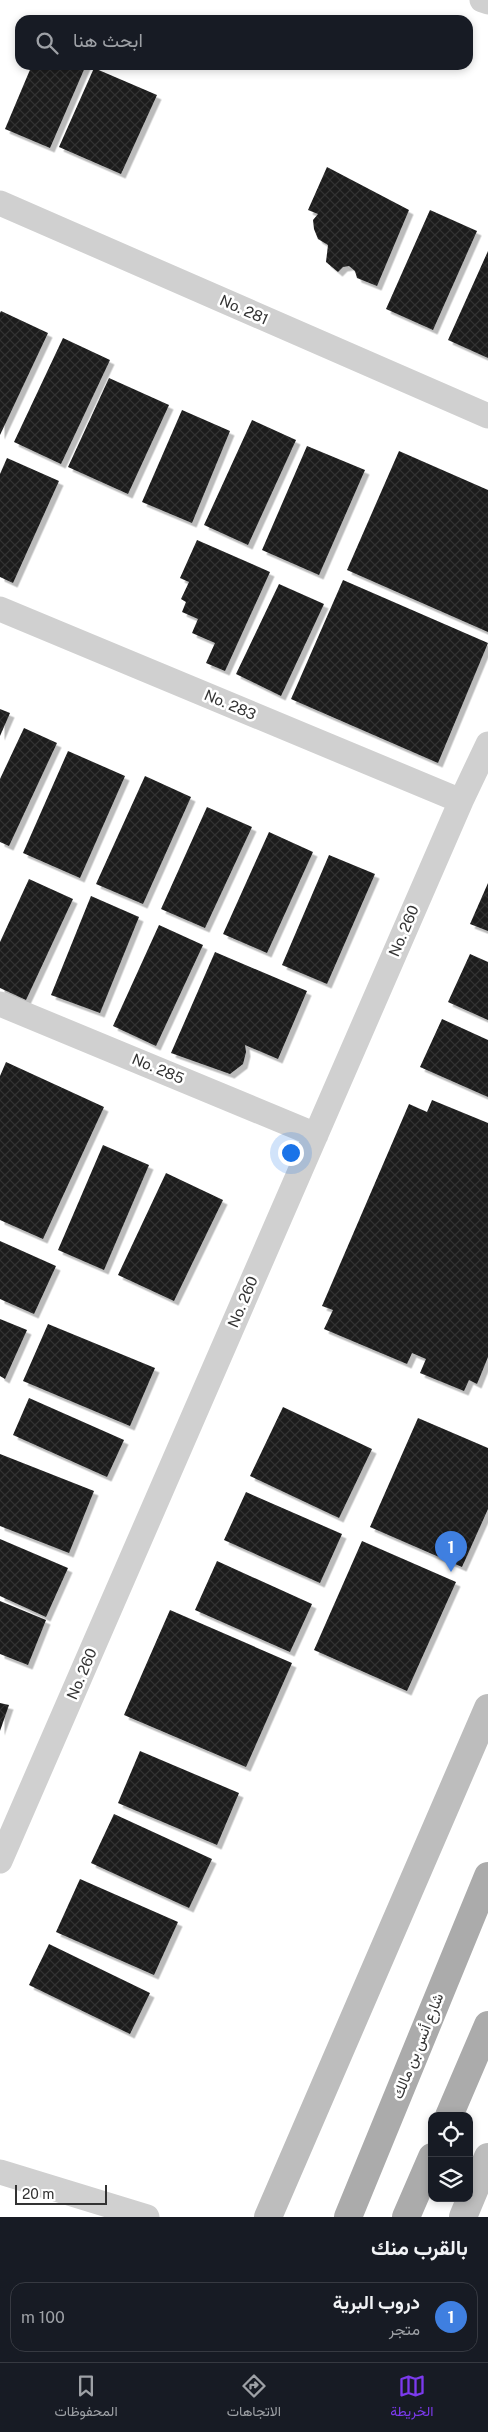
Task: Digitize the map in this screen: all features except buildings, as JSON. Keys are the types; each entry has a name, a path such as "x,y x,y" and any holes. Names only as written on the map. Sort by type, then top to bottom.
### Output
{"main road":[{"path":"268,2217 488,1708"},
{"name":"شارع أنس بن مالك","path":"348,2217 488,1876"},
{"path":"451,2112 488,2025"},
{"path":"463,2217 488,2157"},
{"path":"406,2217 428,2166"},
{"path":"475,2217 488,2178"}],"street":[{"path":"482,0 488,2"},
{"name":"No. 281","path":"0,203 488,416"},
{"name":"No. 283","path":"0,609 461,801"},
{"name":"No. 260","path":"0,1861 10,1810 316,1135 461,801 488,744"},
{"name":"No. 285","path":"0,1004 316,1135"},
{"path":"0,2172 147,2217"}],"place":[{"name":"دروب البرية","path":"451,1572"}]}
